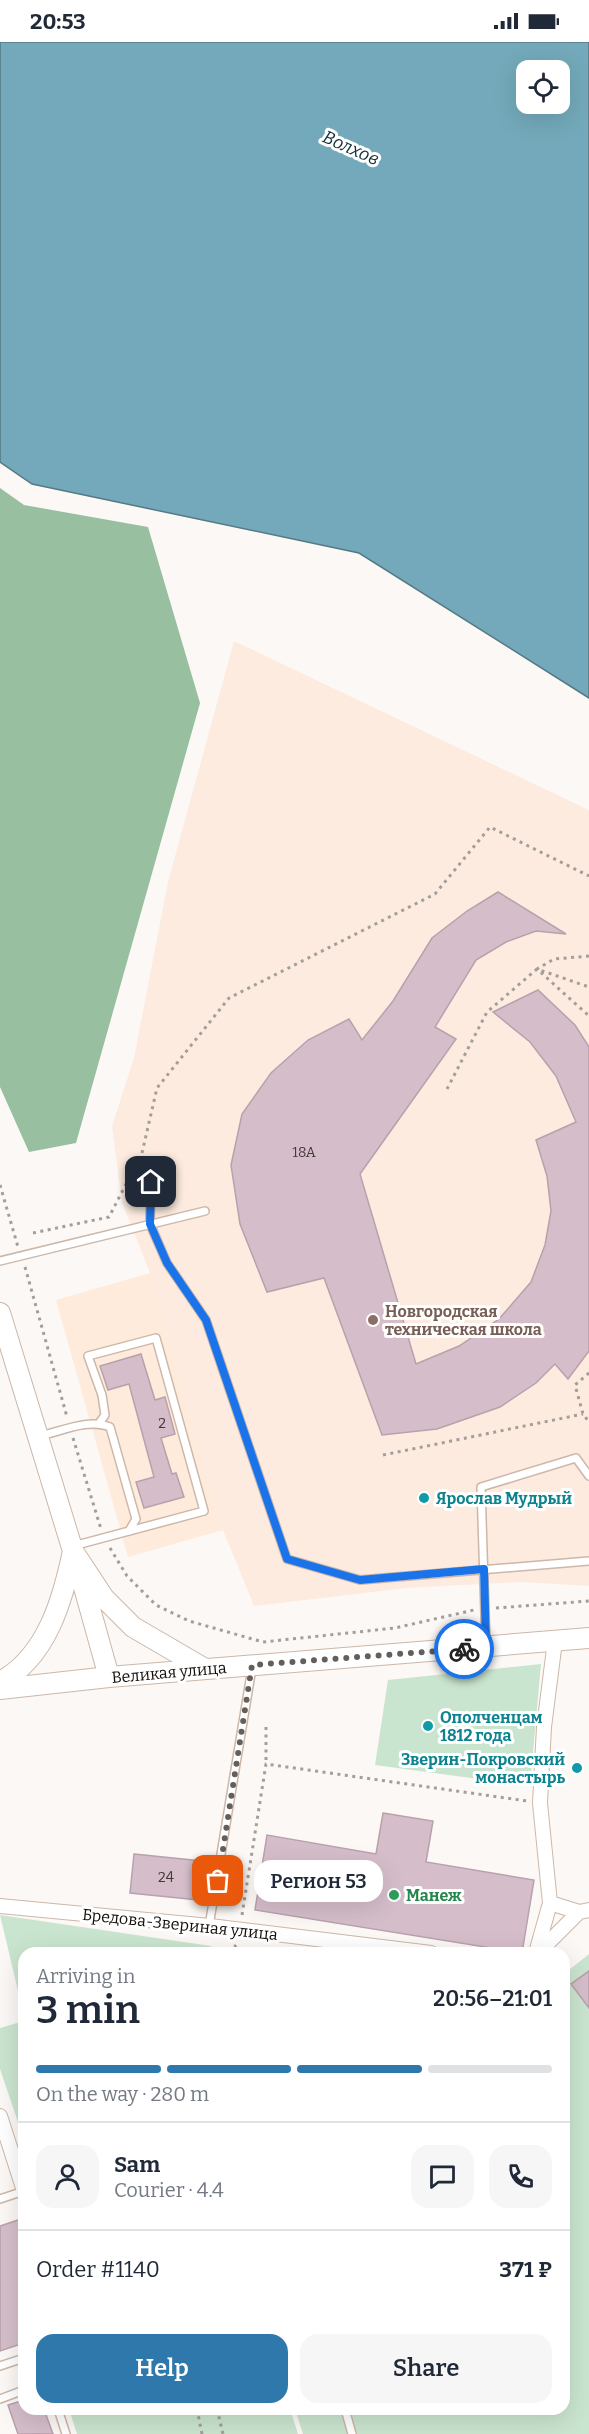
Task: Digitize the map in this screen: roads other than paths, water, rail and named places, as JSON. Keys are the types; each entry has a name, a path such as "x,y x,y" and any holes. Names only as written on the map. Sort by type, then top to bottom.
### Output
{"main road":[{"path":"0,1312 109,1677"},
{"path":"72,1549 90,1580 127,1621 147,1636 205,1669"},
{"path":"0,1682 31,1656 44,1636 66,1587 72,1549"},
{"name":"Великая улица","path":"0,1689 109,1677 589,1638"}],"street":[{"path":"539,1947 550,1903 540,1803 544,1726 555,1641"},
{"path":"550,1903 584,1911"},
{"name":"Бредова-Звериная улица","path":"0,1907 239,1929 383,1947"},
{"path":"544,1947 584,1911"},
{"path":"0,2116 18,2172"}],"lane":[{"path":"151,1161 150,1224 167,1263 206,1320 287,1559 360,1580 589,1561"},
{"path":"0,1261 205,1211"},
{"path":"72,1549 204,1510 156,1338 88,1356 102,1395 105,1415 100,1422"},
{"path":"38,1437 100,1422 110,1427 136,1519 129,1531"},
{"path":"486,1647 481,1487 576,1458 589,1476"},
{"path":"210,1926 252,1665"},
{"path":"0,2199 18,2193"},
{"path":"0,2366 18,2360"},
{"path":"0,2399 18,2392"},
{"path":"60,2415 66,2434"},
{"path":"346,2415 351,2434"}],"water":[{"name":"Волхов","path":"0,42 589,42 589,698 359,553 32,484 0,462"}],"place":[{"name":"Новгородская техническая школа","path":"373,1320"},
{"name":"Ярослав Мудрый","path":"424,1498"},
{"name":"Ополченцам 1812 года","path":"428,1726"},
{"name":"Зверин-Покровский монастырь","path":"577,1768"},
{"name":"Регион 53","path":"218,1881"},
{"name":"Манеж","path":"394,1895"}]}
